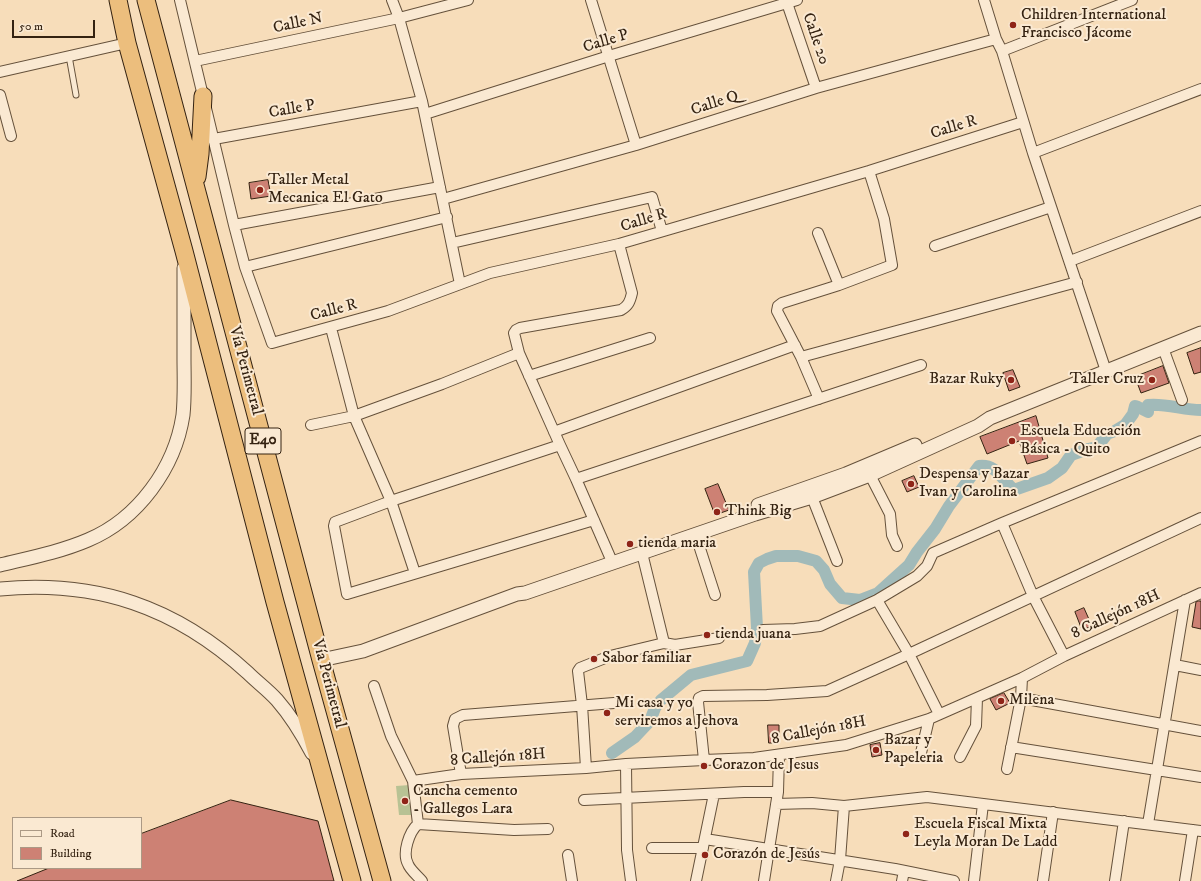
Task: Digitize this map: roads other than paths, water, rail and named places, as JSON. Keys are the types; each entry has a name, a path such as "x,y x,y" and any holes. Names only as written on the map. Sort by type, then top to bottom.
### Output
{"highway":[{"name":"Vía Perimetral","path":"118,0 127,43 184,251 275,602 352,881"},
{"name":"Vía Perimetral","path":"146,0 321,660 382,881"},
{"path":"196,185 200,154 203,96"}],"street":[{"path":"180,0 234,225 246,267 447,217"},
{"path":"392,0 399,18 422,101 460,284"},
{"name":"Calle N","path":"195,60 399,18 468,0"},
{"path":"591,0 636,145"},
{"path":"984,0 996,39 1002,51 1033,153 1106,371"},
{"path":"1002,51 1132,0"},
{"name":"Calle P","path":"425,114 790,1"},
{"name":"Calle 20","path":"790,1 816,88"},
{"name":"Calle Q","path":"443,199 636,145 816,88 996,39"},
{"path":"0,72 127,43"},
{"path":"1033,153 1201,89"},
{"path":"0,95 12,136"},
{"name":"Calle P","path":"214,140 422,101"},
{"name":"Calle R","path":"246,267 272,343 331,328 388,311 490,273 620,244 869,170 1023,122"},
{"path":"819,399 801,357 777,311 778,306 782,303 839,285 892,265 884,218 869,170"},
{"path":"234,225 440,187"},
{"path":"452,243 652,197 662,231"},
{"path":"935,246 1051,207"},
{"path":"1070,261 1201,211"},
{"path":"818,234 839,285"},
{"path":"610,557 519,353 514,333 520,328 621,310 627,306 632,293 620,244"},
{"path":"0,565 67,548 89,540 110,529 128,515 158,480 170,459 178,437 183,415 184,251"},
{"path":"801,357 1077,282"},
{"path":"331,328 354,416 391,502 415,573"},
{"path":"321,660 363,651 517,594 525,593 696,536 754,510 974,421 990,418 1201,333"},
{"path":"529,376 650,338"},
{"path":"554,432 795,345"},
{"path":"1163,348 1182,400"},
{"path":"311,425 354,416 519,353"},
{"path":"576,479 921,365"},
{"path":"517,594 523,587 754,510 812,498 870,475 978,426 990,418"},
{"path":"763,630 795,629 820,626 877,600 917,576 927,566 933,553 1201,441"},
{"path":"560,445 335,522 334,530 347,594 594,520"},
{"path":"870,475 890,514 892,535 897,546"},
{"path":"812,498 836,561"},
{"path":"704,760 698,702 699,698 704,696 767,695 827,691 1201,518"},
{"path":"1002,523 1033,596 1064,656"},
{"path":"696,536 715,595"},
{"path":"642,554 664,643"},
{"path":"0,589 20,587 77,589 112,596 132,602 159,612 184,625 208,640 230,657 276,699 297,726 314,756 327,788"},
{"name":"8 Callejón 18H","path":"413,781 461,774 779,756 846,745 928,719 1022,678 1064,656 1185,600 1200,596"},
{"path":"877,600 909,654 939,714"},
{"path":"1148,824 1185,600"},
{"path":"586,768 582,705 577,675 580,668 610,656 664,643 675,645 719,638"},
{"path":"1175,665 1201,670"},
{"path":"1007,769 1021,698 1022,678"},
{"path":"374,686 391,736 413,781 418,824"},
{"path":"960,757 976,726 977,698"},
{"path":"1021,698 1201,731"},
{"path":"461,774 453,726 455,719 463,716 614,703"},
{"path":"920,757 928,719"},
{"path":"1011,747 1201,777"},
{"path":"764,881 778,792 779,756"},
{"path":"626,764 627,850 631,881"},
{"path":"584,800 626,797 778,792"},
{"path":"696,881 714,794"},
{"path":"776,804 812,803 844,806 927,797 1197,830 1186,881"},
{"path":"974,881 983,804"},
{"path":"836,881 840,860 844,806"},
{"path":"1043,881 1053,812"},
{"path":"1115,881 1124,821"},
{"path":"422,881 408,865 406,857 409,836 412,829 418,824 514,830 548,829"},
{"path":"652,848 704,843 769,849 904,871 954,881"},
{"path":"568,855 572,881"},
{"path":"902,881 904,871"}],"lane":[{"path":"69,56 76,95"}],"waterway":[{"path":"612,753 635,737 650,721 655,708 661,700 691,675 747,661 755,643 757,628 754,572 759,563 776,556 798,556 816,561 824,570 830,584 842,598 860,600 878,593 909,565 935,529 949,506 979,466 990,467 995,470 1014,490 1048,478 1062,468 1071,455 1097,447 1107,434 1125,425 1133,414 1135,406 1148,412 1148,405 1201,410"}],"place":[{"name":"Children International Francisco Jácome","path":"1013,25"},
{"name":"Taller Metal Mecanica El Gato","path":"260,190"},
{"name":"Bazar Ruky","path":"1011,380"},
{"name":"Taller Cruz","path":"1152,380"},
{"name":"Escuela Educación Básica - Quito","path":"1012,441"},
{"name":"Despensa y Bazar Ivan y Carolina","path":"911,484"},
{"name":"Think Big","path":"717,512"},
{"name":"tienda maria","path":"630,544"},
{"name":"tienda juana","path":"707,635"},
{"name":"Sabor familiar","path":"594,659"},
{"name":"Milena","path":"1001,701"},
{"name":"Mi casa y yo serviremos a Jehova","path":"607,713"},
{"name":"Bazar y Papeleria","path":"876,750"},
{"name":"Corazon de Jesus","path":"704,766"},
{"name":"Cancha cemento - Gallegos Lara","path":"405,801"},
{"name":"Escuela Fiscal Mixta Leyla Moran De Ladd","path":"906,834"},
{"name":"Corazón de Jesús","path":"705,855"}]}
